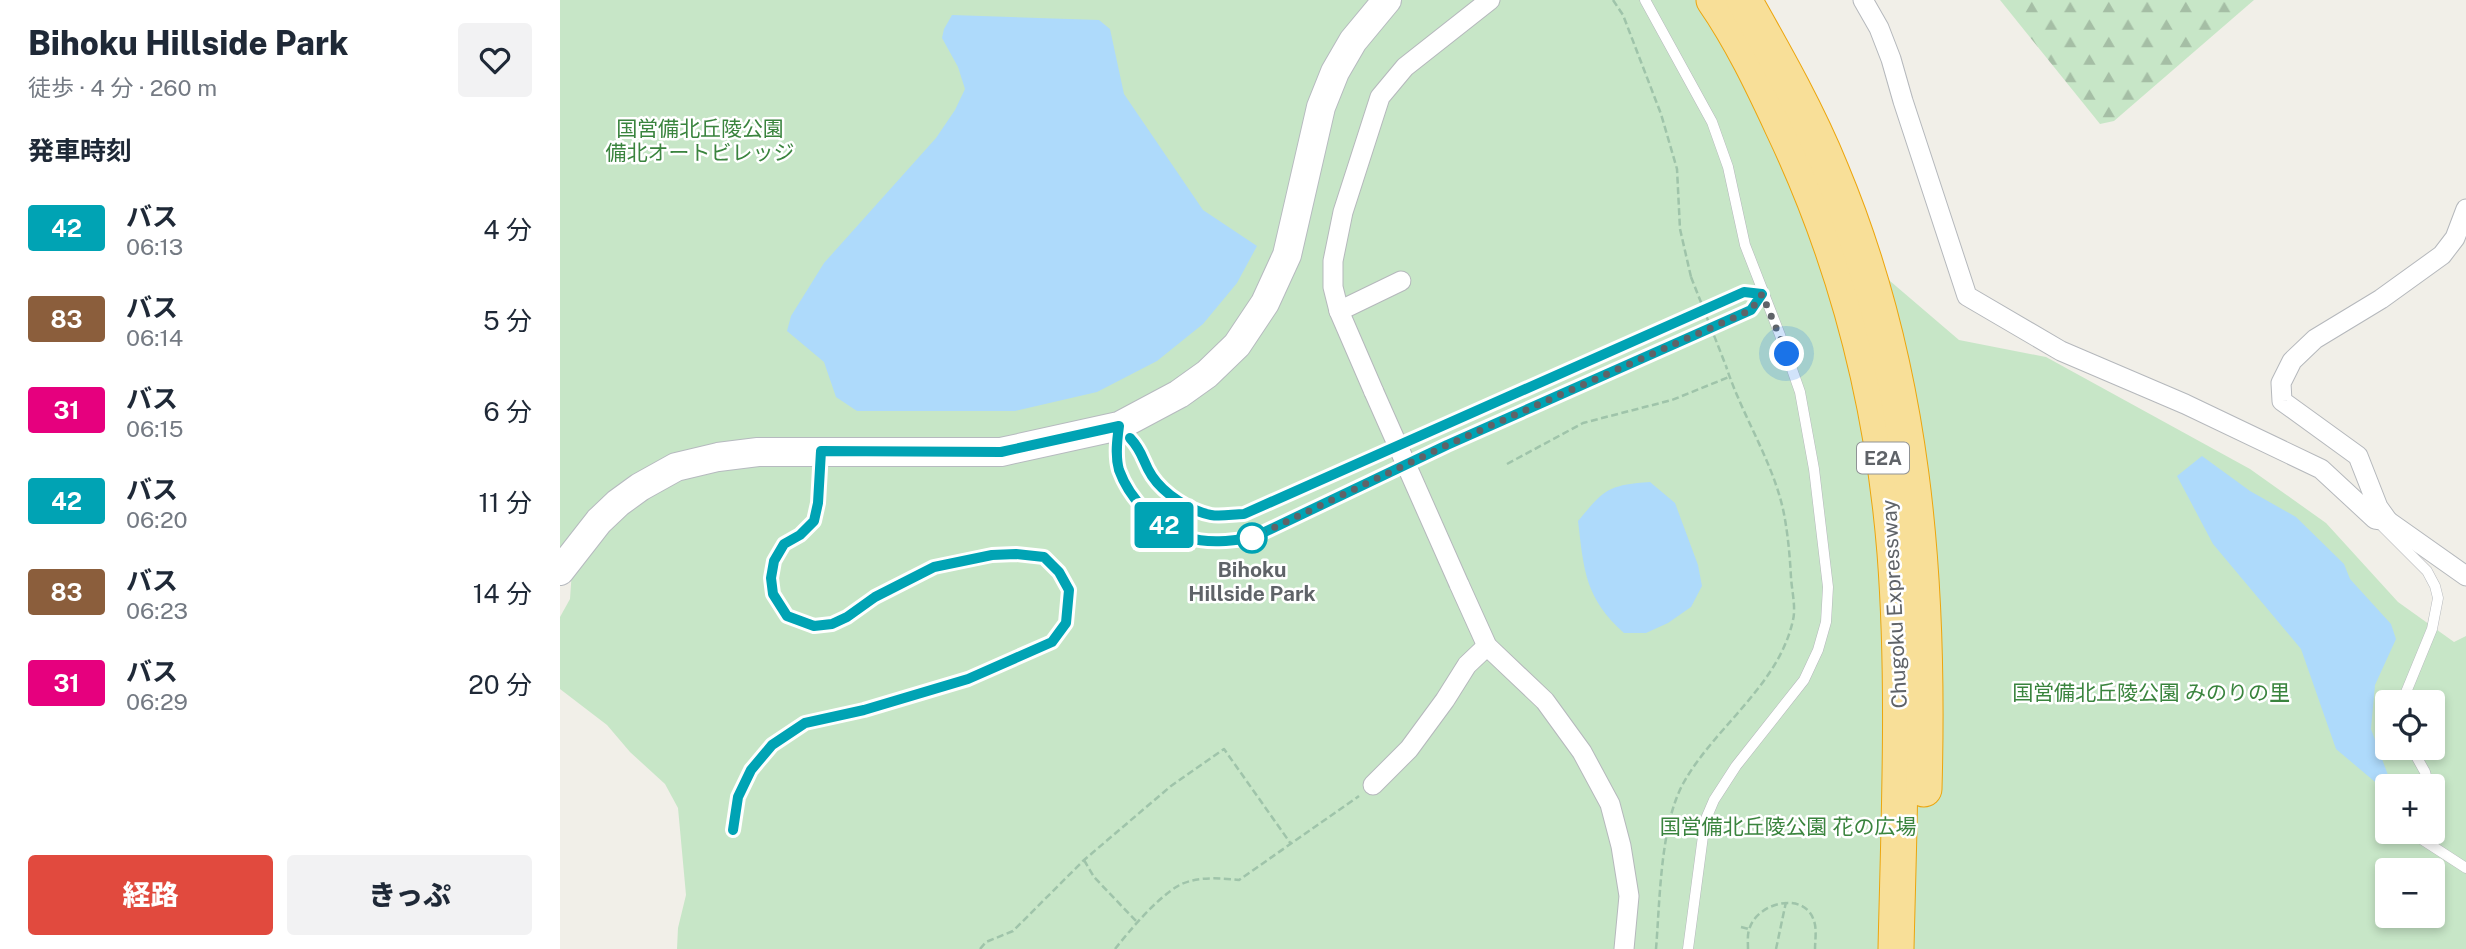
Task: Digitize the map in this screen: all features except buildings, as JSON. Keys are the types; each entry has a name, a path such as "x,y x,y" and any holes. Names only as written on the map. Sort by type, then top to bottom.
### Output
{"highway":[{"name":"Chugoku Expressway","path":"1714,0 1766,91 1807,178 1842,272 1867,367 1885,470 1895,551 1900,633 1901,728 1896,949"},
{"name":"Chugoku Expressway","path":"1744,0 1789,80 1831,169 1866,267 1897,389 1912,478 1925,634 1926,728 1920,949"}],"street":[{"path":"560,571 599,521 618,503 640,486 676,467 718,457 758,452 1001,452 1119,426 1179,394 1207,374 1237,345 1265,303 1287,255 1321,107 1335,72 1353,41 1387,0"},
{"path":"1490,0 1405,67 1380,97 1347,198 1336,249 1333,287 1339,311 1487,646 1545,701 1583,752 1610,804 1621,846 1629,896 1623,949"},
{"path":"1863,0 1879,28 1891,59 1967,296 2062,351 2185,404 2321,470 2382,520 2466,576"},
{"path":"2382,520 2358,456 2282,401 2281,383 2292,361 2315,339 2381,299 2442,255 2455,238 2466,209"},
{"path":"1339,311 1401,281"},
{"path":"1373,785 1409,749 1467,665 1487,646"}],"lane":[{"path":"1645,0 1712,122 1728,167 1745,244 1800,392 1814,469 1828,587 1826,622 1818,650 1804,680 1737,766 1709,811 1701,838 1688,949"},
{"path":"1119,426 1141,450 1152,476 1167,493 1212,515 1244,514 1744,292 1762,294"},
{"path":"1119,426 1119,468 1131,494 1153,519 1188,537 1225,542 1252,538 1447,445 1751,310 1762,294"},
{"path":"733,830 738,797 751,770 772,745 805,723 864,710 968,679 1052,642 1066,623 1069,590 1059,572 1044,557 1016,554 992,555 934,567 875,597 832,624 814,626 787,616 773,594 771,578 774,561 784,544 800,535 814,521 818,503 821,451"},
{"path":"2382,520 2427,572 2438,598 2432,629 2407,690"},
{"path":"2429,844 2466,868"}],"path":[{"path":"1613,0 1623,15 1661,114 1674,158 1680,229 1691,277 1784,513 1793,619 1778,658 1755,692 1703,753 1683,783 1672,810 1664,860 1656,949"},
{"path":"1507,464 1583,423 1672,400 1730,377"},
{"path":"979,949 986,942 1013,932 1084,860 1171,786 1224,749 1291,844"},
{"path":"1115,949 1137,922 1179,886 1217,878 1239,880 1373,785"},
{"path":"1084,860 1094,877 1137,922"},
{"path":"1776,949 1786,902"},
{"path":"1748,949 1749,929 1764,909 1786,902 1795,902 1803,907 1814,921 1815,949"},
{"path":"1741,928 1749,929"}],"green space":[{"path":"560,0 1698,0 1754,93 1807,210 1959,340 2046,357 2250,469 2326,523 2398,602 2454,642 2466,636 2466,949 677,949 678,928 686,895 678,808 665,784 630,752 607,725 560,689 560,617 570,599 574,540 560,558"},
{"path":"2000,0 2254,0 2114,121 2100,124"}],"water":[{"path":"952,15 1099,20 1110,29 1124,94 1203,210 1257,246 1237,283 1203,324 1157,361 1097,392 1015,411 857,411 836,397 824,362 787,331 791,316 824,263 936,138 955,110 965,89 958,67 942,38"},
{"path":"2202,456 2250,491 2296,517 2344,564 2350,579 2391,624 2396,639 2375,685 2371,729 2375,740 2375,760 2382,760 2388,774 2375,774 2375,782 2336,749 2301,649 2213,544 2177,476"},
{"path":"1650,482 1675,503 1698,565 1702,586 1691,607 1668,623 1646,633 1624,633 1601,608 1589,583 1578,521 1594,502 1615,487"}],"bus line":[{"name":"42","path":"733,830 738,797 751,770 772,745 805,723 864,710 968,679 1052,642 1066,623 1069,590 1059,572 1044,557 1016,554 992,555 934,567 875,597 832,624 814,626 787,616 773,594 771,578 774,561 784,544 800,535 814,521 818,503 821,451 1001,452 1119,426 1119,468 1131,494 1153,519 1188,537 1225,542 1252,538 1359,485 1751,310 1762,294 1744,292 1244,514 1212,515 1167,493 1152,476 1141,450 1130,438"}],"place":[{"name":"Bihoku Hillside Park","path":"1252,538"}],"route":[{"path":"1252,538 1359,485 1751,310 1762,294 1787,354"}],"park label":[{"name":"国営備北丘陵公園 備北オートビレッジ","path":"700,140"},
{"name":"国営備北丘陵公園 みのりの里","path":"2151,692"},
{"name":"国営備北丘陵公園 花の広場","path":"1788,826"}]}
